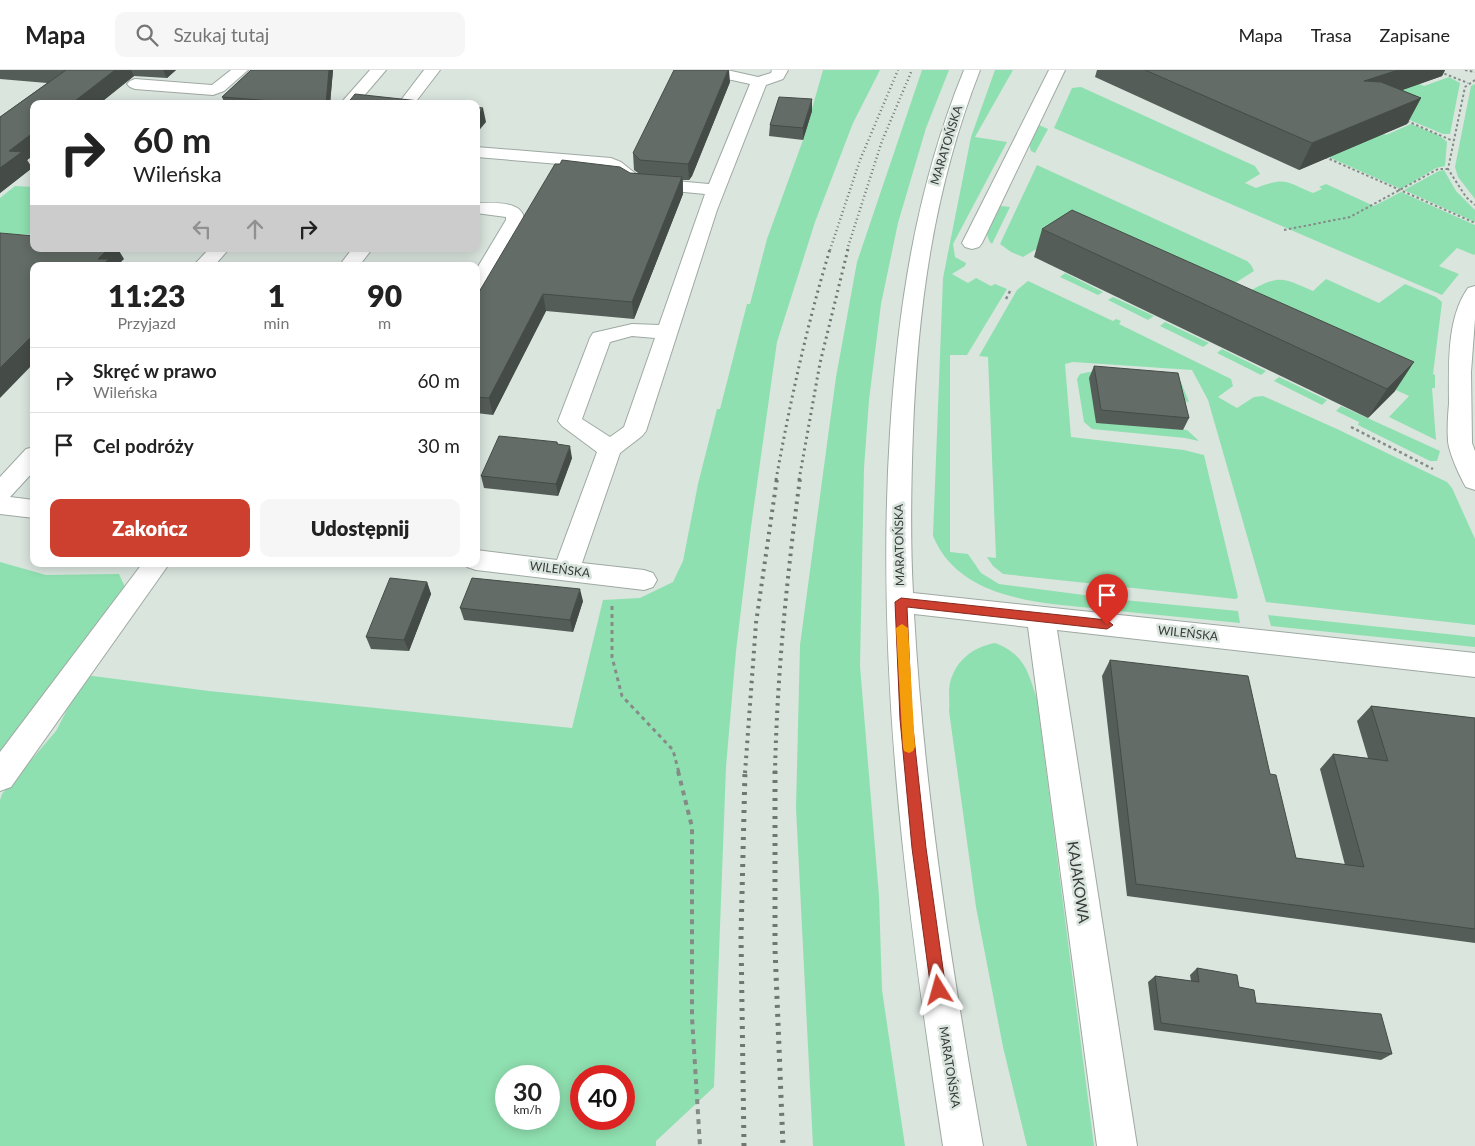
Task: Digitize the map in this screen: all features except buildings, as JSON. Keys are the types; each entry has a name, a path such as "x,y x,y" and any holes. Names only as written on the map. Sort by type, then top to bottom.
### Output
{"street":[{"path":"135,84 213,90 219,88 240,70"},
{"path":"352,100 378,70"},
{"path":"409,100 432,70"},
{"path":"688,71 732,75 759,82 778,76 780,70"},
{"name":"MARATOŃSKA","path":"963,1146 919,848 906,719 898,502 900,428 908,334 921,245 934,182 954,118 972,70"},
{"path":"972,243 1057,70"},
{"path":"566,570 610,449 634,431 716,190 759,82"},
{"path":"480,152 611,163 638,183 716,190"},
{"path":"480,208 507,210 515,214 515,220 480,281"},
{"path":"207,262 216,252"},
{"path":"352,262 360,252"},
{"path":"1475,292 1464,321 1460,372 1460,443 1475,482"},
{"path":"610,449 570,421 601,338 632,330 667,332"},
{"path":"0,493 30,459"},
{"path":"0,505 30,509"},
{"name":"WILEŃSKA","path":"480,560 644,580"},
{"path":"0,777 154,567"},
{"name":"WILEŃSKA","path":"901,602 1475,665"},
{"name":"KAJAKOWA","path":"1040,618 1117,1146"}],"path":[{"path":"1435,70 1469,84"},
{"path":"1465,70 1475,72"},
{"path":"1475,80 1465,87 1448,169 1466,197 1475,204"},
{"path":"1400,118 1453,141"},
{"path":"1318,154 1475,223"},
{"path":"1284,230 1350,217 1438,169 1448,169"},
{"path":"1006,299 1011,289"},
{"path":"1351,427 1429,465"},
{"path":"613,576 612,656 622,696 673,750 692,828 692,1017 700,1146"}],"green space":[{"path":"823,70 880,70 853,123 815,222 777,342 736,651 726,767 714,1087 656,1141 656,1146 0,1146 0,800 2,794 56,731 85,675 209,691 572,728 603,600 640,598 673,582 683,561 698,484 717,409 720,409 747,304 750,304 767,239 803,140"},
{"path":"922,70 949,70 926,128 898,223 881,304 869,400 864,468 860,666 879,896 882,990 905,1146 813,1146 796,808 800,645 836,377 857,262"},
{"path":"995,70 1013,70 975,137 1007,142 953,244 955,257 966,263 965,266 952,274 968,283 976,278 991,286 995,284 1007,289 967,355 950,355 950,552 968,554 981,573 999,584 1092,596 1096,607 1092,608 1023,599 1000,593 979,584 960,572 945,556 933,536 943,278 971,137"},
{"path":"1131,70 1346,117 1386,135 1411,124 1440,136 1447,142 1445,166 1436,168 1401,189"},
{"path":"1290,70 1386,70 1424,86 1449,77 1460,83 1450,134 1443,134"},
{"path":"1475,84 1475,199 1458,177 1455,167 1471,86"},
{"path":"1081,87 1255,166 1260,174 1245,183 1256,188 1273,182 1285,182 1313,193 1322,189 1319,187 1326,184 1374,206 1401,192 1475,225 1475,254 1457,248 1439,266 1459,274 1442,295 1054,128 1072,88"},
{"path":"1039,125 1048,129 1035,153 1031,151 1029,144"},
{"path":"1037,165 1247,261 1254,271 1235,283 1250,291 1268,282 1282,280 1295,283 1313,291 1326,279 1379,303 1405,284 1436,297 1442,302 1433,374 1435,375 1435,388 1432,388 1436,440 1389,417 1409,396 1060,235 1023,257 1011,252 1000,244"},
{"path":"1444,170 1456,191 1475,210 1475,222 1404,190"},
{"path":"15,186 30,187 30,235 19,234 0,251 0,198"},
{"path":"998,207 1010,207 992,244 987,231"},
{"path":"1065,273 1103,292 1098,295 1060,277"},
{"path":"1028,281 1113,321 1116,319 1121,321 1119,324 1231,379 1233,386 1218,397 1237,408 1254,397 1263,396 1447,482 1452,488 1475,539 1475,625 1266,602 1208,400 1192,370 1073,362 1065,364 1071,437 1184,450 1204,455 1238,597 1236,599 1003,574 993,566 987,557 996,558 988,357 979,356 1017,290"},
{"path":"1113,297 1154,316 1148,320 1108,300"},
{"path":"1165,322 1209,343 1203,347 1160,326"},
{"path":"1222,349 1266,371 1261,375 1217,353"},
{"path":"1089,372 1181,382 1189,402 1176,400 1096,422 1187,430 1199,441 1092,429 1084,422 1077,379 1080,374"},
{"path":"1279,377 1327,400 1322,405 1274,381"},
{"path":"1341,406 1440,451 1437,461 1430,461 1358,425 1359,422 1336,411"},
{"path":"0,562 46,575 119,574 125,587 18,735 0,752"},
{"path":"1113,599 1238,611 1240,623 1118,611 1113,608"},
{"path":"1268,615 1475,637 1475,647 1271,626"},
{"path":"995,643 1013,652 1019,658 1031,680 1037,699 1094,1146 1027,1146 1003,1047 976,907 949,711 950,683 956,668 973,651"}],"railway":[{"path":"830,250 860,160 898,70"},
{"path":"847,250 882,141 912,70"},
{"path":"776,480 800,364 830,249"},
{"path":"799,480 820,363 848,249"},
{"path":"745,773 756,623 777,478"},
{"path":"775,773 783,625 800,478"},
{"path":"744,1146 741,936 745,771"},
{"path":"775,773 775,949 783,1146"}],"slow traffic":[{"path":"902,628 909,747"}],"route":[{"path":"939,990 919,848 906,719 901,602 1107,625"}]}
